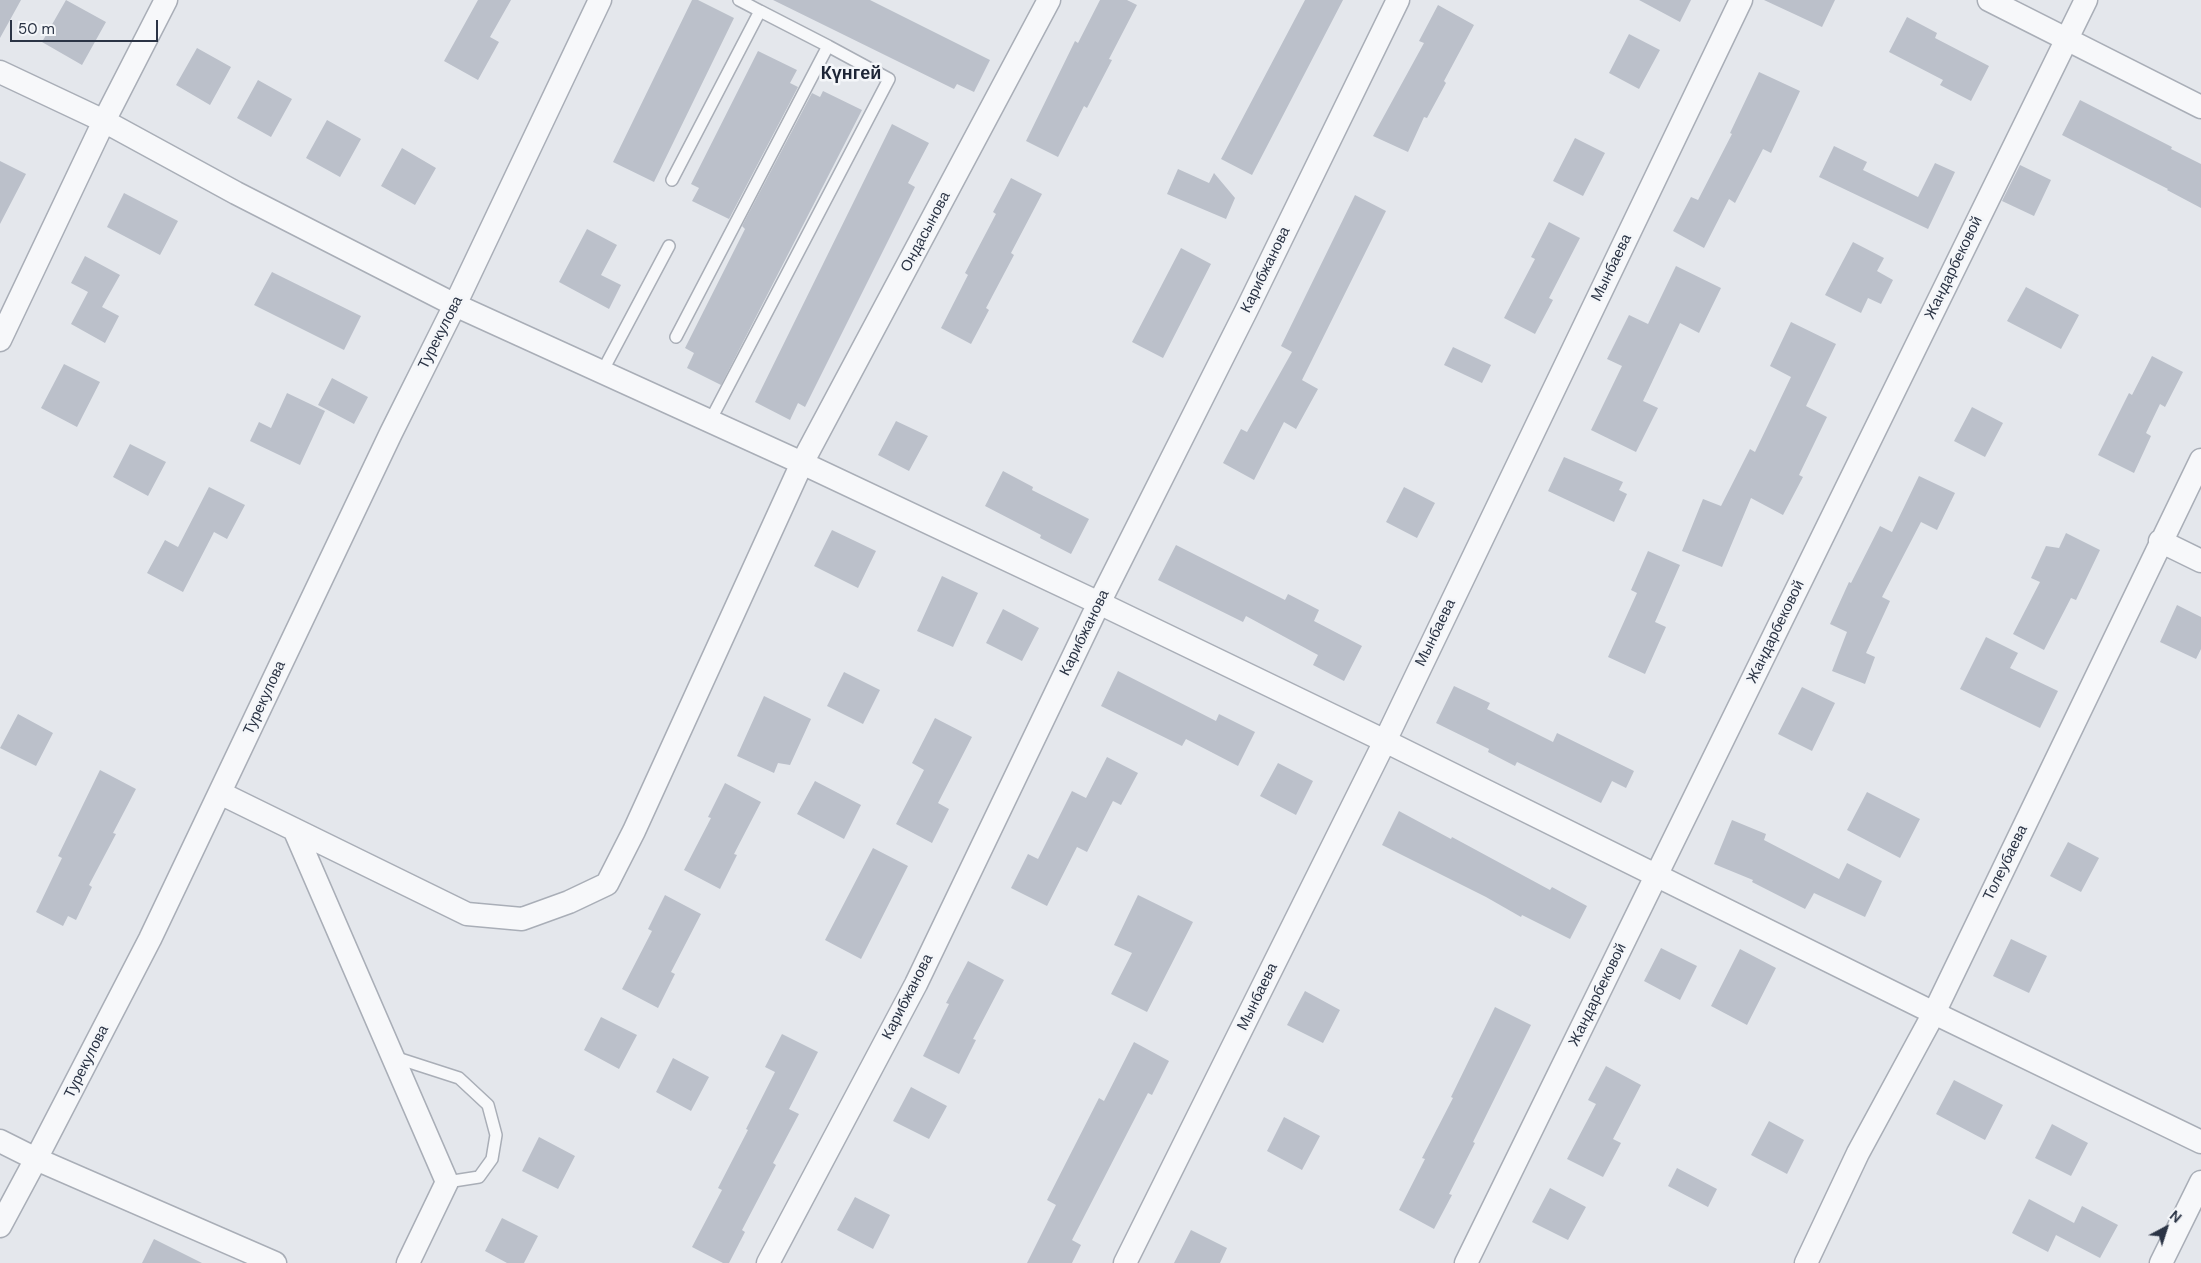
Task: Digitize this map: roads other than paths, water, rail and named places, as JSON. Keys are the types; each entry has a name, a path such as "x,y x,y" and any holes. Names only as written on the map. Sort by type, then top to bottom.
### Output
{"street":[{"path":"0,340 104,121 166,0"},
{"name":"Турекулова","path":"0,1226 150,939 391,432 455,305 600,0"},
{"name":"Ондасынова","path":"220,792 468,914 522,919 569,902 607,884 634,831 802,463 1049,0"},
{"name":"Карибжанова","path":"768,1263 916,984 1099,603 1246,311 1398,0"},
{"name":"Мынбаева","path":"1125,1263 1385,741 1741,0"},
{"path":"1989,0 2201,107"},
{"name":"Жандарбековой","path":"1466,1263 2086,0"},
{"path":"0,72 104,121 236,193 455,305 802,463 1099,603 1657,874 1934,1013 2201,1142"},
{"name":"Толеубаева","path":"1806,1263 1858,1153 1934,1013 2201,460"},
{"path":"2160,542 2199,558"},
{"path":"294,829 446,1182 408,1263"},
{"path":"0,1141 36,1159 275,1263"},
{"path":"2161,1263 2201,1182"}],"lane":[{"path":"710,421 889,79 739,0"},
{"path":"672,180 760,11"},
{"path":"676,338 828,46"},
{"path":"602,372 669,246"},
{"path":"392,1057 459,1078 488,1105 496,1135 492,1159 479,1176 446,1182"}],"district":[{"name":"Күнгей","path":"851,74"}]}
